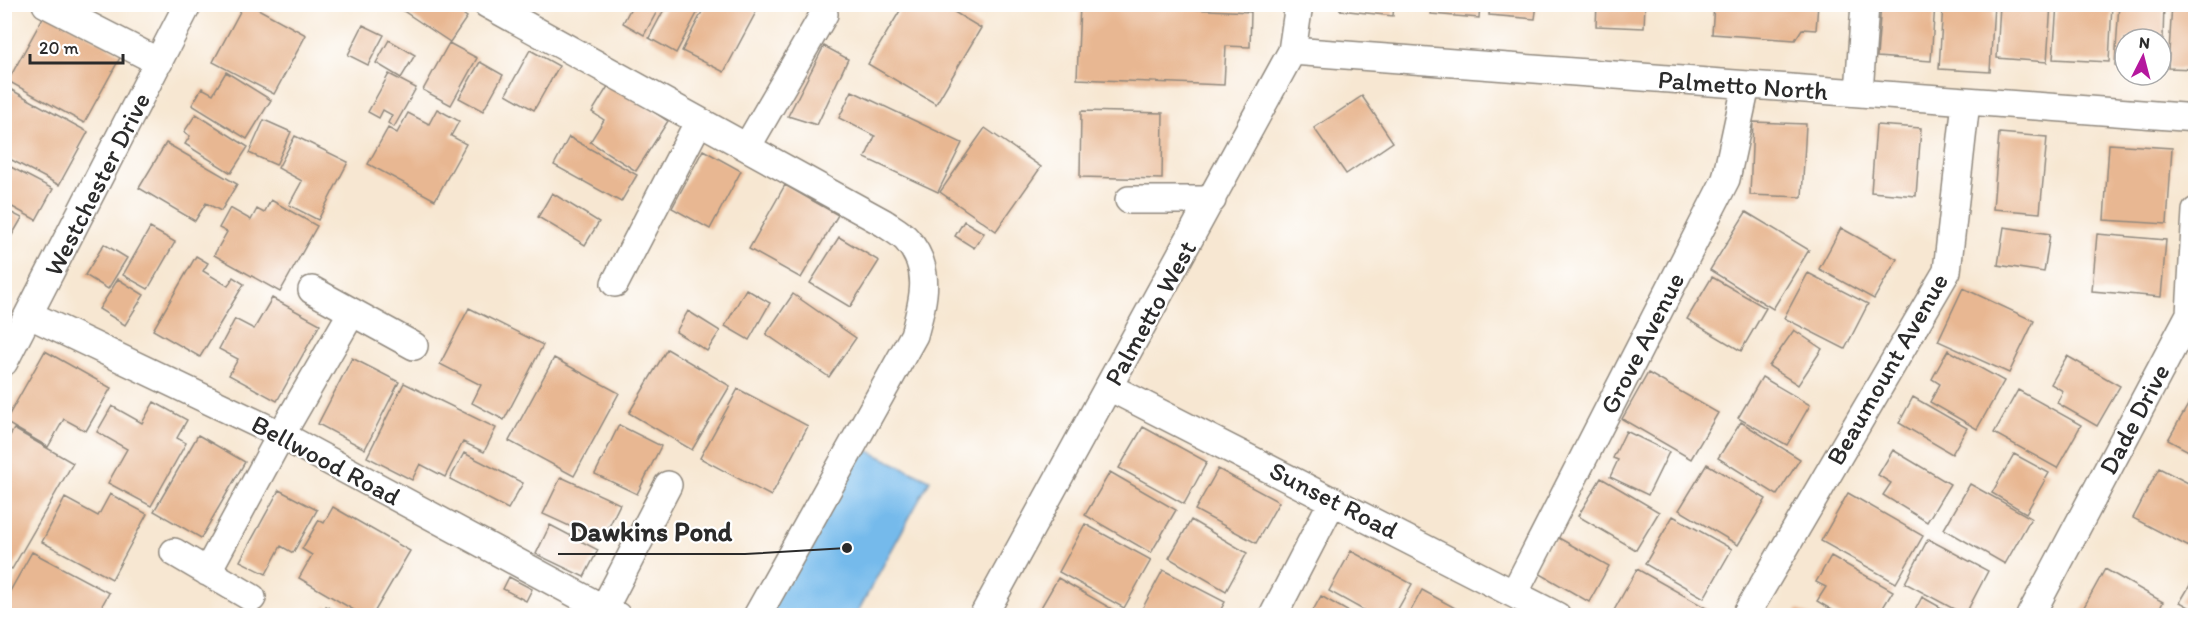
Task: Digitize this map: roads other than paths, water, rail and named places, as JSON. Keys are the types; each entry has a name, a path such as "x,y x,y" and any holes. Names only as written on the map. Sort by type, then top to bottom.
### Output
{"street":[{"path":"46,4 159,62"},
{"name":"Westchester Drive","path":"4,362 188,4"},
{"path":"487,4 884,222 906,240 923,265 923,300 914,335 757,615"},
{"name":"Palmetto West","path":"983,615 1292,51 1299,4"},
{"path":"1859,93 1865,4"},
{"path":"747,147 824,15"},
{"name":"Palmetto North","path":"1292,51 2196,118"},
{"name":"Grove Avenue","path":"1515,592 1726,178 1746,86"},
{"name":"Beaumount Avenue","path":"1744,615 1947,271 1966,102"},
{"path":"615,283 699,121"},
{"path":"1129,200 1212,200"},
{"name":"Dade Drive","path":"2030,615 2190,314 2196,211"},
{"path":"312,290 414,346"},
{"path":"207,572 281,435 352,312"},
{"name":"Bellwood Road","path":"30,315 281,435 607,613"},
{"name":"Sunset Road","path":"1109,387 1557,615"},
{"path":"607,613 668,484"},
{"path":"1273,615 1333,500"},
{"path":"174,552 252,598"}],"water":[{"path":"858,446 930,480 856,615 764,616"}],"place":[{"name":"Dawkins Pond","path":"847,548"}]}
